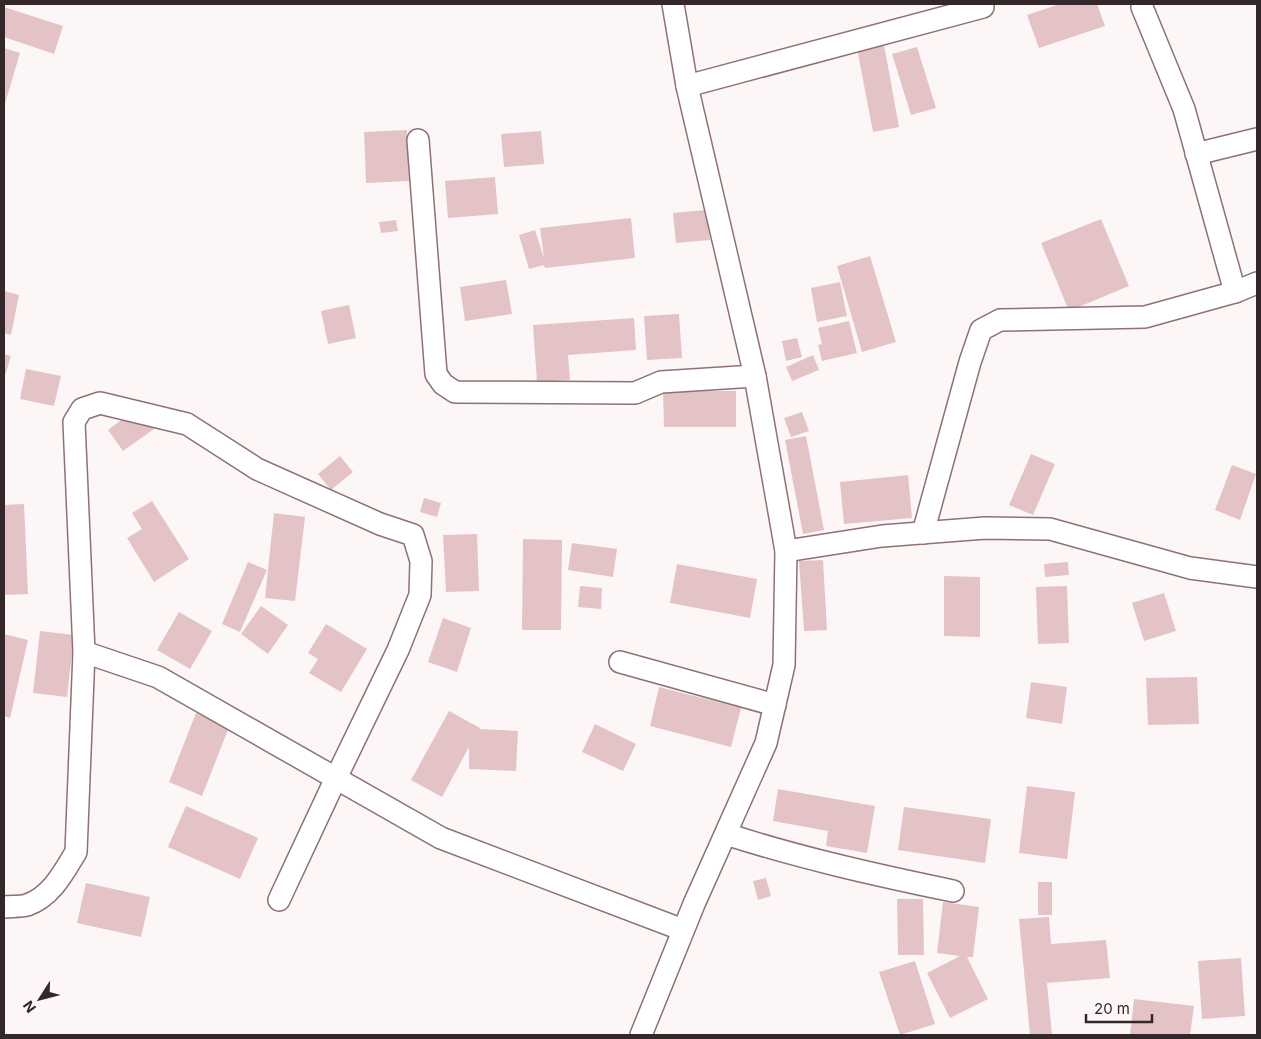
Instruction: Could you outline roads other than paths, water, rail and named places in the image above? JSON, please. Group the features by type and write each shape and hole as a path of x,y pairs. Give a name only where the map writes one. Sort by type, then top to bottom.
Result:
{"street":[{"path":"641,1035 683,930 766,743 784,665 786,551 755,376 687,86 673,4"},
{"path":"687,86 983,7"},
{"path":"1142,7 1184,110 1235,292"},
{"path":"1196,154 1257,139"},
{"path":"418,140 436,374 443,384 455,392 635,393 661,382 755,376"},
{"path":"923,533 970,362 982,330 1000,320 1145,317 1235,292 1257,283"},
{"path":"4,907 26,905 44,896 63,875 76,852 84,652 74,422 82,409 100,403 187,424 257,469 380,524 413,535 421,562 420,594 398,650 279,900"},
{"path":"786,551 882,536 985,528 1050,529 1190,568 1257,577"},
{"path":"84,652 158,677 441,838 683,930"},
{"path":"620,662 775,705"},
{"path":"726,834 784,852 953,891"}]}
